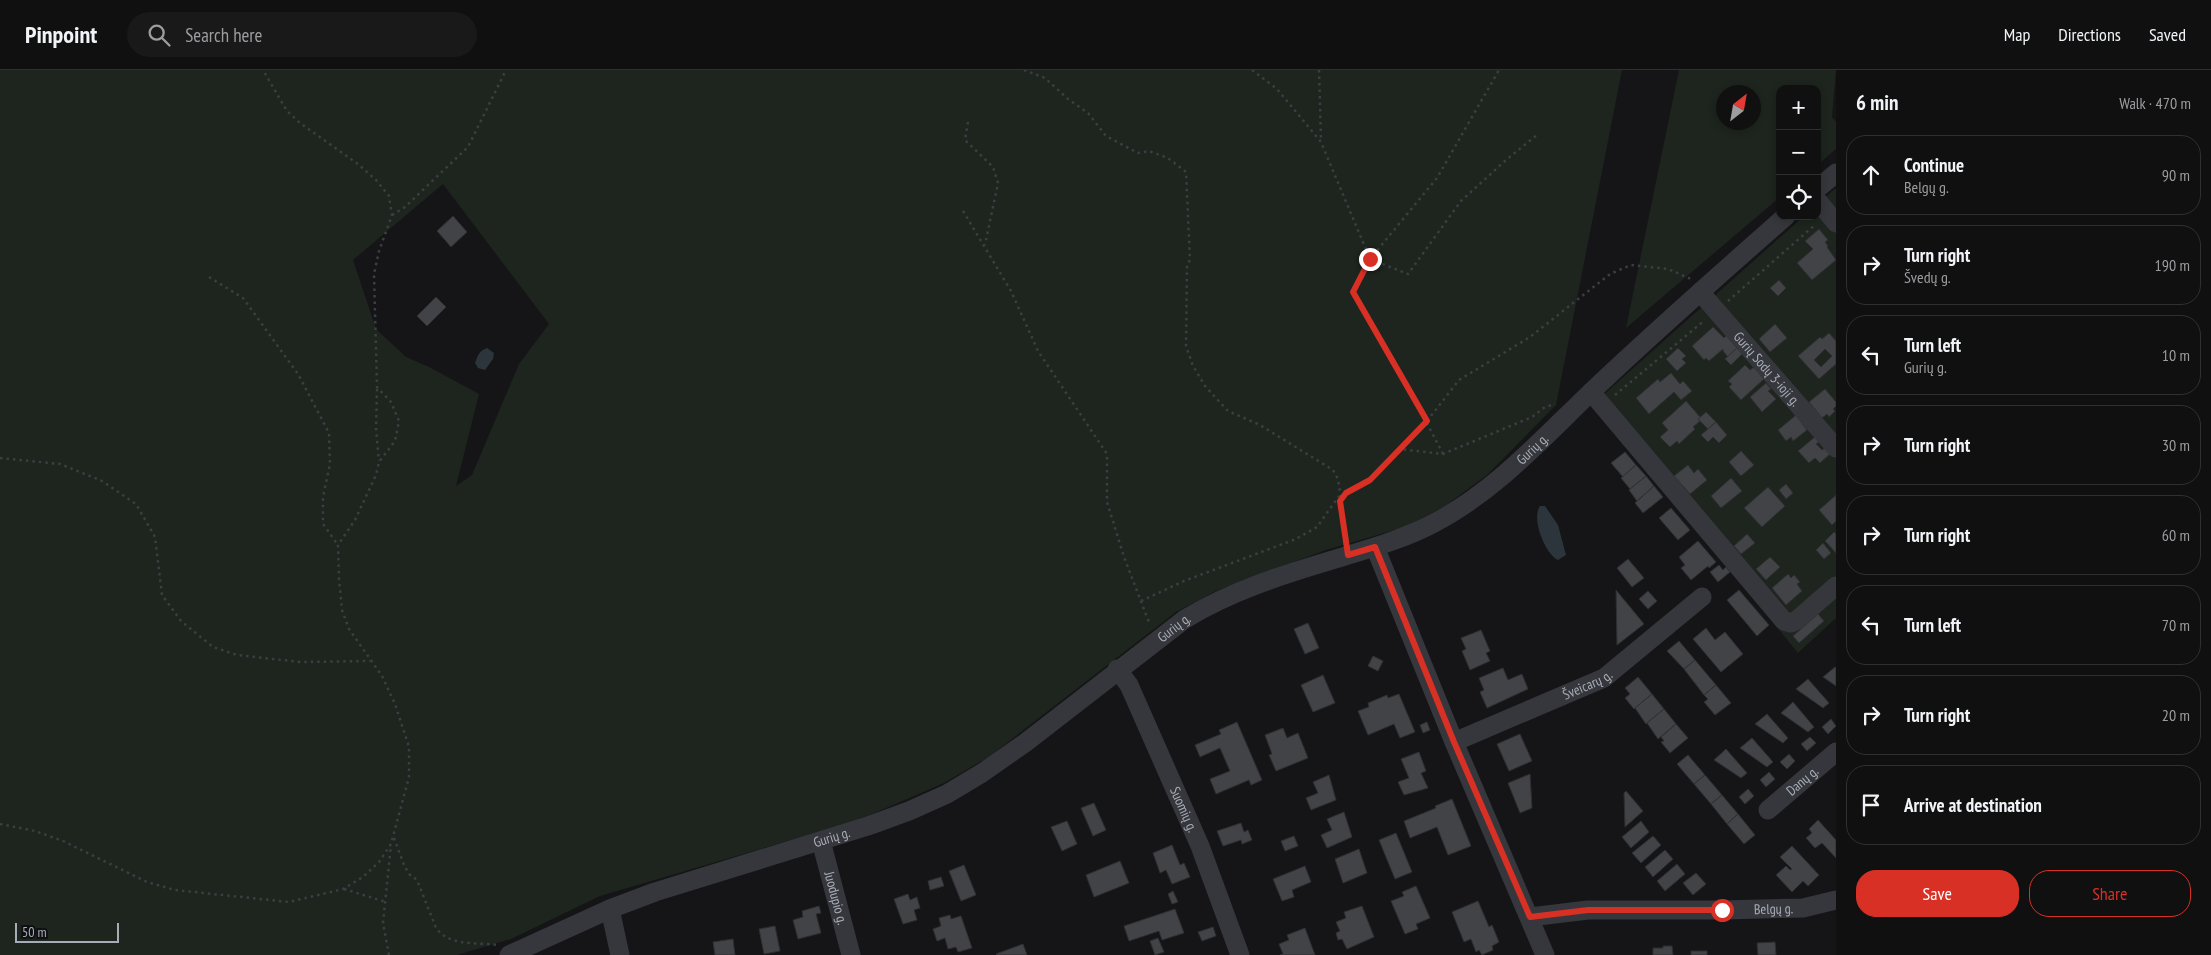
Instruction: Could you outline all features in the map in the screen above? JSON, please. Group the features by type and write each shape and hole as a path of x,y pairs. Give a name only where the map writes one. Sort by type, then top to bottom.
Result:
{"street":[{"path":"1821,186 1836,173"},
{"path":"1821,205 1836,223"},
{"name":"Gurių g.","path":"516,952 610,909 698,878 821,841 909,811 947,794 982,773 1025,743 1185,619 1230,595 1285,574 1375,547 1434,523 1462,506 1492,484 1703,288 1781,220"},
{"name":"Gurių Sodų 3-ioji g.","path":"1703,288 1836,448"},
{"path":"1591,392 1784,621 1790,623 1797,620 1836,586"},
{"path":"1375,547 1454,742 1530,917 1544,955"},
{"name":"Šveicarų g.","path":"1454,742 1604,678 1702,597"},
{"name":"Suomių g.","path":"1117,670 1130,685 1200,846 1240,955"},
{"name":"Danų g.","path":"1768,810 1836,752"},
{"name":"Juodupio g.","path":"821,841 851,955"},
{"name":"Belgų g.","path":"1530,917 1588,910 1803,908 1836,900"},
{"path":"610,909 620,955"}],"path":[{"path":"262,70 287,111 300,123 332,144 376,180 389,196 392,215 379,251 378,264 374,274 377,387 376,430 379,462 376,475 355,520 338,545"},
{"path":"392,215 405,207 468,147 506,70"},
{"path":"1024,70 1045,78 1068,99 1088,112 1106,136 1138,152 1149,151 1168,158 1186,172 1189,194 1190,260 1187,265 1186,346 1193,366 1205,386 1228,411 1260,424 1327,465 1338,479 1348,555"},
{"path":"1252,70 1277,90 1321,142 1370,259 1408,274 1461,200 1537,135"},
{"path":"1319,70 1321,142"},
{"path":"1443,454 1427,421 1353,292 1370,259 1437,178 1499,70"},
{"path":"968,122 965,140 993,167 998,183 984,247"},
{"path":"963,211 1011,291 1038,351 1107,454 1107,502 1124,556 1156,640"},
{"path":"1340,501 1346,493 1370,480 1427,421 1459,380 1530,337 1610,274 1631,265 1668,270 1703,288"},
{"path":"209,277 243,298 298,374 329,433 330,464 323,497 323,524 338,545 342,610 348,629 382,676 395,704 409,747 409,777 391,844 383,923 389,955"},
{"path":"377,387 391,402 399,421 396,442 379,462"},
{"path":"1400,449 1443,454 1532,417 1545,407 1559,403 1573,410"},
{"path":"0,458 60,464 102,481 136,504 155,537 162,594 181,621 213,648 237,654 300,662 370,661"},
{"path":"1141,601 1184,581 1296,539 1317,527 1340,495"},
{"path":"0,824 35,831 63,841 147,882 175,890 289,902 342,889 368,872 379,862 391,844"},
{"path":"393,837 409,874 417,880 436,928 441,935 452,940 516,952"},
{"path":"342,889 386,902"}],"shaded area":[{"path":"0,70 1622,70 1556,405 1487,475 1445,506 1405,527 1326,550 1216,591 1176,612 990,756 944,783 856,821 600,896 511,939 457,955 0,955","holes":["443,184 549,324 519,364 472,475 456,486 479,394 406,357 376,329 353,260"]},
{"path":"1679,70 1836,70 1832,117 1836,122 1836,149 1821,162 1821,85 1776,85 1776,200 1626,328"},
{"path":"1836,188 1836,618 1798,653 1594,403 1800,220 1821,220 1821,201"},
{"path":"487,348 494,353 493,359 485,370 478,368 475,363 482,350"},
{"path":"1540,506 1545,506 1558,525 1566,555 1558,560 1548,551 1538,527 1537,519"}],"building":[{"path":"453,216 467,232 451,247 437,231"},
{"path":"1819,229 1828,240 1825,242 1827,247 1836,260 1812,280 1797,263 1813,249 1805,241"},
{"path":"1779,280 1786,288 1778,296 1770,288"},
{"path":"436,297 446,307 427,326 417,316"},
{"path":"1775,324 1787,338 1770,352 1759,339"},
{"path":"1713,327 1724,338 1728,334 1739,346 1728,357 1723,349 1709,361 1706,358 1704,360 1692,346"},
{"path":"1829,333 1836,341 1836,364 1819,379 1798,356 1820,337 1822,339","holes":["1825,349 1832,356 1821,367 1814,360"]},
{"path":"1738,347 1743,353 1731,365 1725,359"},
{"path":"1678,348 1686,356 1682,359 1686,363 1677,371 1666,359"},
{"path":"1745,365 1750,370 1754,367 1764,379 1741,400 1729,387 1732,384 1728,381"},
{"path":"1671,373 1680,384 1683,381 1692,391 1681,400 1674,392 1649,414 1636,398 1658,379 1660,382"},
{"path":"1766,383 1771,389 1768,391 1776,399 1762,412 1750,397"},
{"path":"1825,389 1836,402 1836,406 1833,409 1835,411 1829,417 1827,414 1822,418 1809,402"},
{"path":"1686,401 1700,417 1698,419 1700,421 1693,427 1695,429 1679,444 1677,441 1670,447 1660,437 1668,430 1662,423"},
{"path":"1706,412 1716,422 1708,429 1698,419"},
{"path":"1796,415 1807,430 1793,441 1791,437 1786,441 1778,430"},
{"path":"1716,422 1727,435 1719,443 1713,437 1708,442 1701,435"},
{"path":"1816,436 1820,441 1816,444 1822,450 1826,447 1831,453 1820,463 1815,458 1809,463 1798,451"},
{"path":"1741,451 1754,465 1741,476 1729,462"},
{"path":"1625,452 1636,465 1623,477 1611,463"},
{"path":"1636,465 1646,476 1630,489 1621,478"},
{"path":"1688,465 1694,473 1698,469 1707,480 1690,494 1674,476"},
{"path":"1646,476 1654,486 1637,501 1629,490"},
{"path":"1731,478 1742,491 1721,508 1711,496"},
{"path":"1786,484 1793,493 1786,499 1779,490"},
{"path":"1654,486 1663,497 1643,513 1635,503"},
{"path":"1768,487 1785,506 1762,527 1744,508"},
{"path":"1836,495 1836,521 1832,525 1819,510"},
{"path":"1671,508 1690,530 1678,540 1659,518"},
{"path":"1834,532 1836,534 1836,553 1825,541"},
{"path":"1747,534 1755,543 1741,554 1734,546"},
{"path":"1698,541 1716,562 1691,580 1681,568 1685,565 1679,557"},
{"path":"1823,543 1831,553 1824,559 1816,550"},
{"path":"1770,557 1780,567 1766,580 1756,569"},
{"path":"1628,559 1644,578 1632,587 1617,568"},
{"path":"1719,565 1723,570 1726,567 1730,572 1718,582 1710,572"},
{"path":"1788,574 1791,578 1794,575 1800,582 1797,584 1802,591 1786,605 1772,588"},
{"path":"1616,590 1644,624 1617,645"},
{"path":"1739,590 1769,625 1757,636 1727,600"},
{"path":"1648,591 1657,601 1648,609 1639,599"},
{"path":"1818,614 1824,621 1799,643 1793,636"},
{"path":"1308,623 1319,648 1305,654 1294,629"},
{"path":"1706,628 1715,640 1725,632 1743,654 1721,672 1693,639"},
{"path":"1481,630 1490,651 1486,653 1490,661 1470,670 1462,651 1466,649 1461,638"},
{"path":"1679,641 1695,660 1684,669 1667,651"},
{"path":"1373,656 1383,661 1378,671 1368,666"},
{"path":"1695,660 1716,685 1704,695 1684,669"},
{"path":"1503,668 1508,680 1522,674 1528,689 1487,708 1480,692 1484,690 1479,678"},
{"path":"1836,668 1836,686 1823,677"},
{"path":"1323,675 1335,703 1313,712 1301,685"},
{"path":"1638,677 1652,694 1634,709 1625,698 1630,694 1625,688"},
{"path":"1808,679 1829,703 1823,708 1796,689"},
{"path":"1716,685 1731,703 1715,715 1704,702 1708,699 1704,695"},
{"path":"1399,694 1415,732 1400,738 1394,724 1368,735 1358,711 1369,707 1368,703 1387,695 1388,698"},
{"path":"1652,694 1664,709 1646,724 1635,708"},
{"path":"1793,702 1814,727 1808,732 1781,713"},
{"path":"1664,709 1676,724 1658,739 1647,723"},
{"path":"1767,714 1788,738 1783,743 1755,724"},
{"path":"1831,719 1836,726 1828,734 1822,727"},
{"path":"1237,722 1262,780 1251,785 1249,780 1216,794 1210,779 1230,771 1220,748 1200,757 1195,745 1221,734 1219,730"},
{"path":"1427,722 1430,730 1423,733 1420,725"},
{"path":"1676,724 1688,738 1670,753 1661,742 1664,741 1661,737"},
{"path":"1283,728 1287,738 1298,733 1308,758 1276,771 1269,755 1272,754 1265,735"},
{"path":"1520,734 1532,761 1509,771 1497,744"},
{"path":"1810,737 1816,743 1807,751 1801,744"},
{"path":"1752,738 1773,762 1767,767 1740,748"},
{"path":"1726,749 1747,773 1741,778 1714,760"},
{"path":"1419,752 1426,771 1421,773 1428,788 1404,795 1398,782 1409,778 1401,759"},
{"path":"1789,754 1795,761 1787,769 1780,762"},
{"path":"1688,755 1705,775 1694,784 1677,764"},
{"path":"1769,772 1775,779 1766,787 1760,780"},
{"path":"1530,774 1532,808 1520,813 1508,783"},
{"path":"1329,775 1336,800 1311,810 1306,798 1318,793 1313,782"},
{"path":"1705,775 1722,795 1711,804 1694,784"},
{"path":"1748,789 1754,796 1745,804 1739,797"},
{"path":"1626,791 1643,811 1625,827 1624,793"},
{"path":"1722,795 1738,814 1727,824 1711,804"},
{"path":"1452,799 1471,846 1448,855 1437,827 1410,838 1404,821 1436,808 1435,806"},
{"path":"1094,803 1106,830 1093,836 1081,808"},
{"path":"1344,812 1352,837 1327,848 1321,835 1332,830 1327,819"},
{"path":"1738,814 1755,835 1744,844 1727,824"},
{"path":"1818,820 1836,840 1836,858 1822,843 1815,848 1806,838 1812,833 1809,829"},
{"path":"1067,821 1077,844 1062,851 1051,827"},
{"path":"1641,821 1649,832 1631,848 1622,837"},
{"path":"1241,823 1244,832 1248,830 1252,840 1242,844 1241,840 1223,846 1217,831"},
{"path":"1396,833 1412,872 1395,879 1379,840"},
{"path":"1294,836 1298,846 1285,851 1281,841"},
{"path":"1653,836 1661,845 1641,863 1632,853"},
{"path":"1172,845 1180,865 1184,863 1190,877 1172,884 1166,870 1160,873 1153,853"},
{"path":"1792,846 1819,875 1808,886 1803,881 1792,892 1776,875 1786,866 1790,870 1792,869 1780,857"},
{"path":"1359,849 1367,873 1343,883 1335,859"},
{"path":"1665,850 1673,859 1653,877 1645,867"},
{"path":"1120,861 1129,883 1094,897 1086,875"},
{"path":"1677,864 1685,874 1665,891 1657,881"},
{"path":"964,865 976,895 961,901 949,871"},
{"path":"1305,866 1311,882 1292,890 1294,897 1282,901 1273,879"},
{"path":"1696,873 1706,884 1693,895 1683,883"},
{"path":"941,877 944,886 930,890 928,881"},
{"path":"1416,886 1430,918 1416,924 1418,929 1405,934 1391,901 1404,896 1402,892"},
{"path":"1173,891 1178,902 1172,904 1168,894"},
{"path":"908,894 910,900 917,897 920,908 914,910 917,920 903,924 894,899"},
{"path":"1478,901 1489,927 1492,925 1499,942 1492,946 1493,950 1482,955 1479,950 1476,952 1471,939 1464,942 1452,912"},
{"path":"819,906 821,913 816,914 821,933 798,939 793,920 803,917 802,911"},
{"path":"1362,906 1374,937 1347,949 1342,939 1338,940 1336,933 1340,931 1336,922 1346,918 1344,912"},
{"path":"1175,909 1184,933 1162,940 1159,931 1129,941 1124,926"},
{"path":"950,915 951,919 961,916 972,948 958,952 956,947 948,949 945,938 937,941 933,929 941,926 939,918"},
{"path":"775,926 780,951 764,954 759,929"},
{"path":"1213,927 1216,936 1202,941 1198,932"},
{"path":"1305,928 1315,955 1280,955 1283,954 1279,944 1289,940 1287,935"},
{"path":"1158,938 1164,952 1155,955 1150,941"},
{"path":"733,939 735,955 715,955 713,942"},
{"path":"1775,942 1776,955 1758,955 1757,943"},
{"path":"1023,944 1027,955 996,954"},
{"path":"1663,946 1672,946 1673,955 1653,955 1653,948 1663,948"},
{"path":"1691,951 1707,951 1707,955 1691,955"}],"route":[{"path":"1370,259 1353,292 1427,421 1370,480 1346,493 1340,501 1348,555 1375,547 1454,742 1530,917 1588,910 1722,910"}]}
